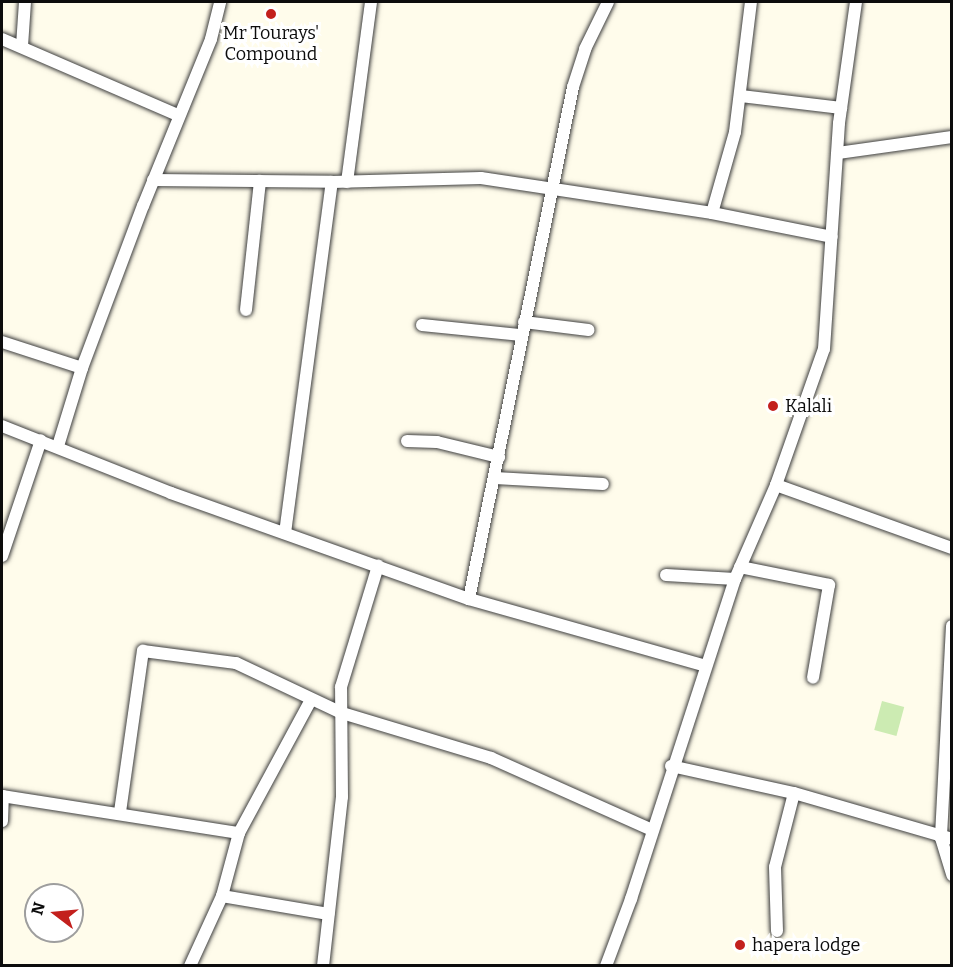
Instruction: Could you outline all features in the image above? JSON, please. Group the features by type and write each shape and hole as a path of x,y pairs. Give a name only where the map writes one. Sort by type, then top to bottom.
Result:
{"street":[{"path":"22,46 25,2"},
{"path":"58,446 82,368 178,115 211,39 220,2"},
{"path":"347,182 371,2"},
{"path":"469,600 495,478 550,188 573,87 585,49 608,2"},
{"path":"712,213 735,132 751,2"},
{"path":"606,966 735,579 776,485 824,349 841,108 856,2"},
{"path":"2,39 178,115"},
{"path":"741,96 841,108"},
{"path":"838,153 951,137"},
{"path":"153,180 347,182 481,178 712,213 832,237"},
{"path":"246,310 260,182"},
{"path":"285,533 332,182"},
{"path":"524,322 589,330"},
{"path":"422,325 521,335"},
{"path":"2,342 82,368"},
{"path":"2,426 58,446 171,493 469,600 705,666"},
{"path":"2,556 41,440"},
{"path":"407,441 436,442 499,457"},
{"path":"495,478 603,484"},
{"path":"776,485 951,548"},
{"path":"323,966 342,797 341,687 378,566"},
{"path":"740,567 829,585 813,678"},
{"path":"666,575 735,579"},
{"path":"951,626 946,838 951,875"},
{"path":"120,812 143,651 236,663 342,713 491,758 652,830"},
{"path":"190,966 222,896 239,833 311,700"},
{"path":"671,766 794,793 946,838"},
{"path":"777,932 775,867 794,793"},
{"path":"2,821 2,796 120,812 239,833"},
{"path":"222,896 328,914"}],"green space":[{"path":"882,701 904,707 896,736 874,730"}],"place":[{"name":"Mr Tourays' Compound","path":"271,14"},
{"name":"Kalali","path":"773,406"},
{"name":"hapera lodge","path":"740,945"}]}
